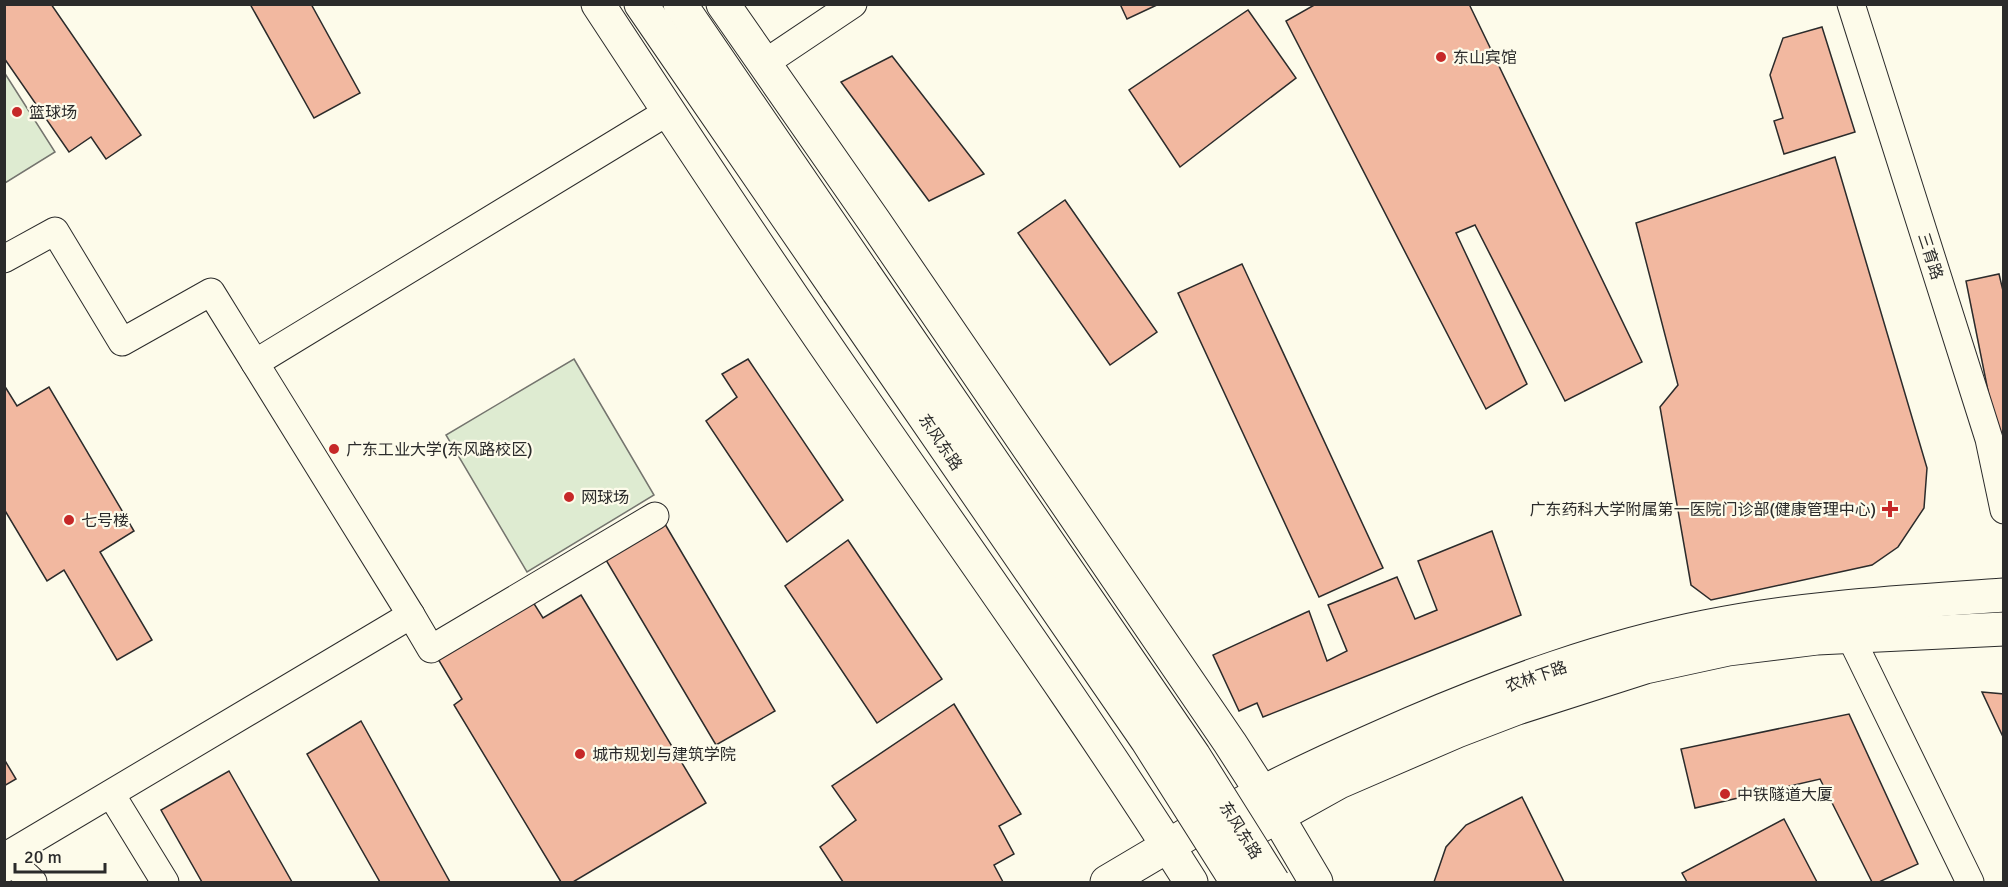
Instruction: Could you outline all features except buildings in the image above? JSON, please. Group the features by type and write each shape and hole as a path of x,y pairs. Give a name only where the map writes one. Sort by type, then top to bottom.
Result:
{"main road":[{"path":"598,4 858,392 1057,677 1176,870"},
{"name":"东风东路","path":"641,4 850,282 1194,756 1273,882"},
{"name":"东风东路","path":"680,4 850,282 1182,794 1236,882"},
{"path":"723,4 1142,614 1270,804 1316,882"},
{"name":"农林下路","path":"1107,882 1176,870 1270,804 1295,775 1354,748 1483,694 1633,643 1708,626 1819,610 2004,594"},
{"path":"1057,677 1067,684 1093,690 1119,685 1130,680 1140,671 1144,661 1146,639 1142,614"},
{"name":"农林下路","path":"1270,804 1339,782 1392,758 1517,708 1645,666 1728,649 1772,643 1850,636 2004,629"}],"street":[{"path":"765,63 853,4"},
{"name":"三育路","path":"1851,4 1989,439 2004,510"},
{"path":"255,363 669,111"},
{"path":"4,259 55,231 122,342 211,292 431,650 656,516"},
{"path":"4,857 411,615"},
{"path":"1850,636 1970,882"},
{"path":"111,794 165,882"},
{"path":"4,869 13,863 33,882"}],"green space":[{"name":"篮球场","path":"4,72 55,152 5,183 4,183"},
{"path":"574,359 654,495 527,572 446,435"}],"place":[{"name":"东山宾馆","path":"1441,57"},
{"name":"篮球场","path":"17,112"},
{"name":"广东工业大学(东风路校区)","path":"334,449"},
{"name":"网球场","path":"569,497"},
{"name":"广东药科大学附属第一医院门诊部(健康管理中心)","path":"1890,509"},
{"name":"七号楼","path":"69,520"},
{"name":"城市规划与建筑学院","path":"580,754"},
{"name":"中铁隧道大厦","path":"1725,794"}]}
